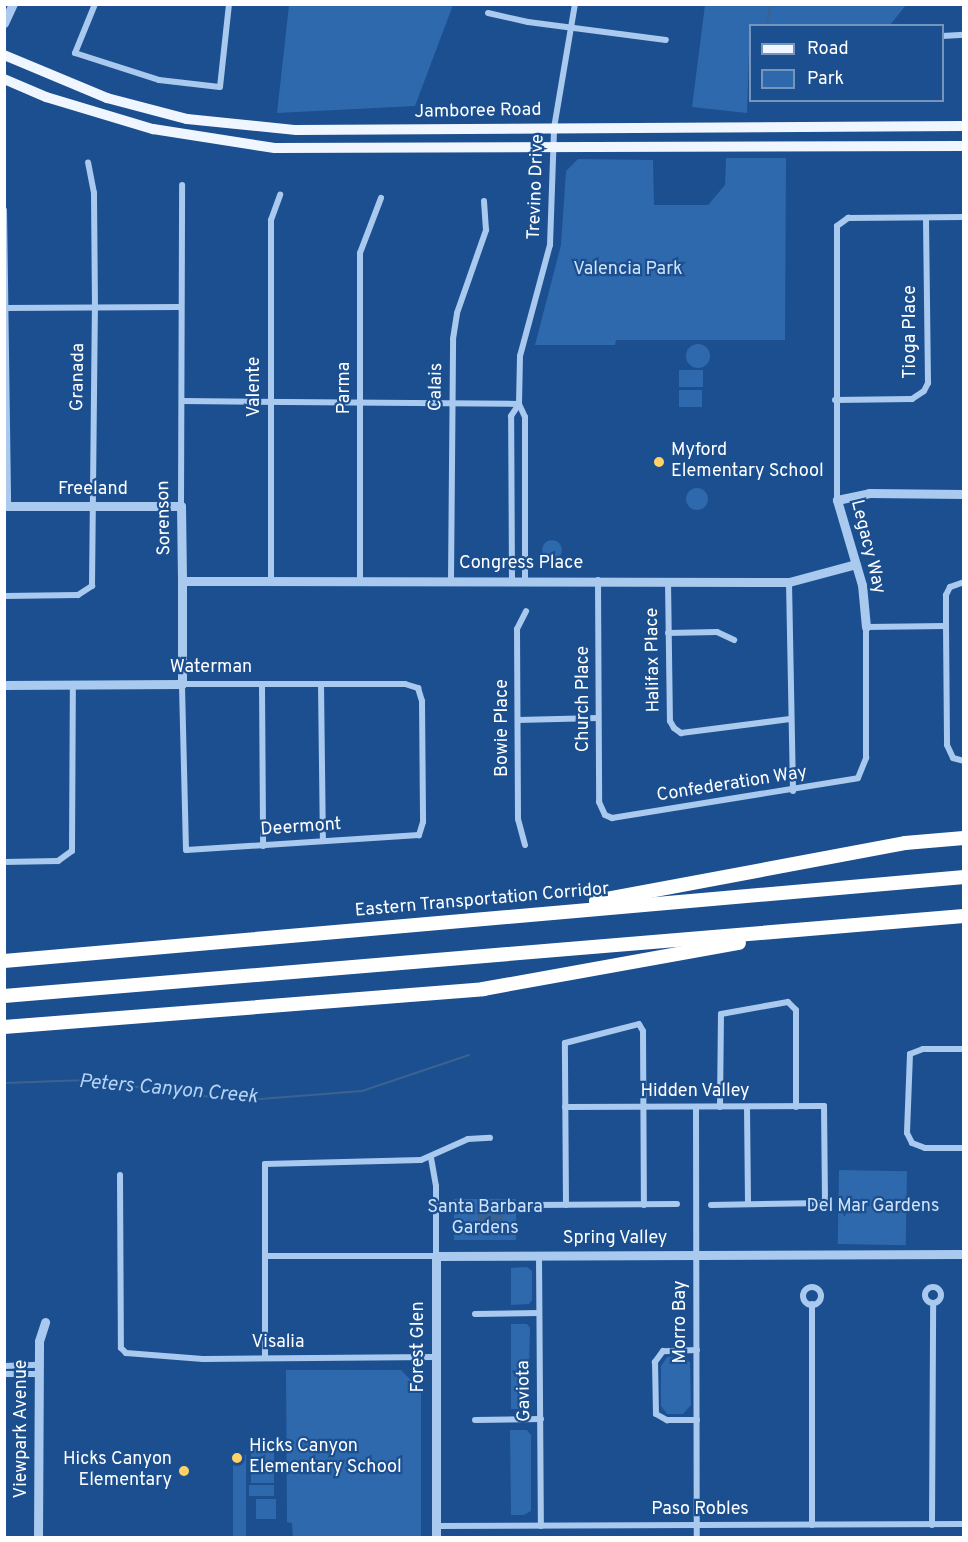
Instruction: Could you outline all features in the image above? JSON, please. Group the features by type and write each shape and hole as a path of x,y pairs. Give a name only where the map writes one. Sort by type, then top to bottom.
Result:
{"highway":[{"path":"521,915 905,843 963,838"},
{"name":"Eastern Transportation Corridor","path":"4,961 963,878"},
{"path":"4,996 963,916"},
{"path":"4,1027 483,989 830,928"}],"main road":[{"name":"Jamboree Road","path":"4,55 107,98 187,119 297,130 963,126"},
{"name":"Jamboree Road","path":"4,79 96,114 205,140 335,150 963,146"}],"street":[{"path":"4,23 13,4"},
{"path":"95,4 75,53 159,80 220,87 229,4"},
{"name":"Trevino Drive","path":"525,581 525,417 519,404 523,340 550,244 554,128 576,4"},
{"path":"488,13 572,28 666,40"},
{"path":"944,36 963,35"},
{"name":"Granada","path":"4,596 89,591 93,579 94,192 88,163"},
{"name":"Sorenson","path":"182,185 180,307 182,684 186,850"},
{"name":"Valente","path":"271,581 271,220 280,195"},
{"name":"Parma","path":"360,581 360,253 381,198"},
{"name":"Calais","path":"451,580 451,404 455,324 486,230 484,201"},
{"path":"4,210 6,506"},
{"path":"926,218 963,217"},
{"name":"Legacy Way","path":"862,774 866,758 866,627 856,564 837,500 834,240 842,221 926,218"},
{"name":"Tioga Place","path":"835,400 912,399 924,391 928,383 926,218"},
{"path":"6,308 180,307"},
{"path":"182,401 270,404 519,404"},
{"name":"Trevino Drive","path":"512,581 511,416 519,404"},
{"path":"837,500 869,493 963,494"},
{"name":"Freeland","path":"6,506 181,506"},
{"name":"Congress Place","path":"182,581 668,580 789,582 856,564"},
{"name":"Church Place","path":"598,580 599,802 605,815"},
{"name":"Halifax Place","path":"668,580 670,721 674,728 681,733 790,719"},
{"path":"789,582 793,791"},
{"path":"963,582 950,587 946,595 947,745 953,758 963,761"},
{"name":"Bowie Place","path":"525,845 518,819 517,629 526,611"},
{"path":"866,627 946,626"},
{"path":"668,633 717,632 734,640"},
{"path":"4,862 58,861 70,856 73,845 72,684"},
{"path":"321,684 323,839"},
{"name":"Waterman","path":"4,685 405,684 418,688 422,701 423,822 419,835"},
{"path":"262,685 263,846"},
{"path":"518,720 598,718"},
{"name":"Confederation Way","path":"605,815 618,818 793,791 862,774"},
{"name":"Deermont","path":"186,850 263,846 323,839 419,835"},
{"path":"720,1107 721,1014 794,1004 796,1107"},
{"path":"566,1205 565,1043 641,1025 644,1205"},
{"path":"963,1049 923,1049 910,1054 907,1133 912,1143 925,1148 963,1148"},
{"name":"Hidden Valley","path":"565,1107 825,1106 825,1203 748,1204"},
{"name":"Morro Bay","path":"696,1107 697,1538"},
{"path":"711,1204 748,1204 747,1107"},
{"path":"265,1358 265,1164 431,1158 468,1139 490,1138"},
{"name":"Forest Glen","path":"431,1158 436,1186 434,1357 436,1538"},
{"name":"Visalia","path":"120,1175 123,1351 203,1359 434,1357"},
{"path":"533,1205 677,1204"},
{"name":"Spring Valley","path":"266,1256 963,1254"},
{"name":"Gaviota","path":"538,1255 541,1526"},
{"path":"812,1304 813,1525"},
{"path":"932,1525 933,1304"},
{"path":"475,1314 539,1313"},
{"name":"Viewpark Avenue","path":"38,1538 39,1341 45,1322"},
{"path":"697,1350 668,1350 658,1355 655,1385 656,1414 667,1420 697,1420"},
{"path":"4,1366 39,1370"},
{"path":"4,1374 39,1370"},
{"path":"475,1420 541,1419"},
{"name":"Paso Robles","path":"436,1526 963,1524"}],"green space":[{"path":"289,4 453,5 415,106 277,113"},
{"path":"705,4 906,5 891,24 749,24 747,113 692,107"},
{"name":"Valencia Park","path":"726,158 786,158 785,340 616,340 615,345 535,345 561,245 566,171 578,159 653,160 654,205 708,205 725,185"},
{"path":"698,344 706,348 710,356 706,364 698,368 690,364 686,356 690,348"},
{"path":"679,370 703,370 703,387 679,387"},
{"path":"679,390 702,390 702,407 679,407"},
{"path":"697,488 705,491 708,499 705,507 697,510 689,507 686,499 689,491"},
{"path":"548,540 556,540 562,546 562,554 556,560 548,560 542,554 542,546"},
{"name":"Del Mar Gardens","path":"839,1170 907,1171 906,1245 838,1244"},
{"name":"Santa Barbara Gardens","path":"454,1199 516,1199 516,1240 454,1240"},
{"path":"527,1267 532,1271 532,1300 529,1304 511,1305 511,1268"},
{"path":"511,1324 527,1324 530,1328 528,1409 511,1409"},
{"path":"667,1357 682,1357 690,1362 691,1405 683,1414 667,1414 661,1406 661,1366"},
{"path":"286,1370 401,1370 421,1391 421,1537 293,1537 292,1523 287,1522"},
{"path":"510,1430 527,1430 531,1435 531,1511 524,1515 511,1515"},
{"path":"251,1449 274,1449 274,1465 251,1465"},
{"path":"233,1455 246,1455 246,1537 233,1537"},
{"path":"251,1467 274,1467 274,1483 251,1483"},
{"path":"249,1485 274,1485 274,1496 249,1496"},
{"path":"256,1499 276,1499 276,1519 256,1519"}],"shaded area":[{"path":"478,1209 503,1209 503,1221 478,1221"}],"waterway":[{"name":"Peters Canyon Creek","path":"766,24 771,4"},
{"name":"Peters Canyon Creek","path":"4,1083 88,1080 199,1096 260,1099 362,1091 469,1055"}],"place":[{"name":"Myford Elementary School","path":"659,462"},
{"name":"Hicks Canyon Elementary School","path":"237,1458"},
{"name":"Hicks Canyon Elementary","path":"184,1471"}]}
